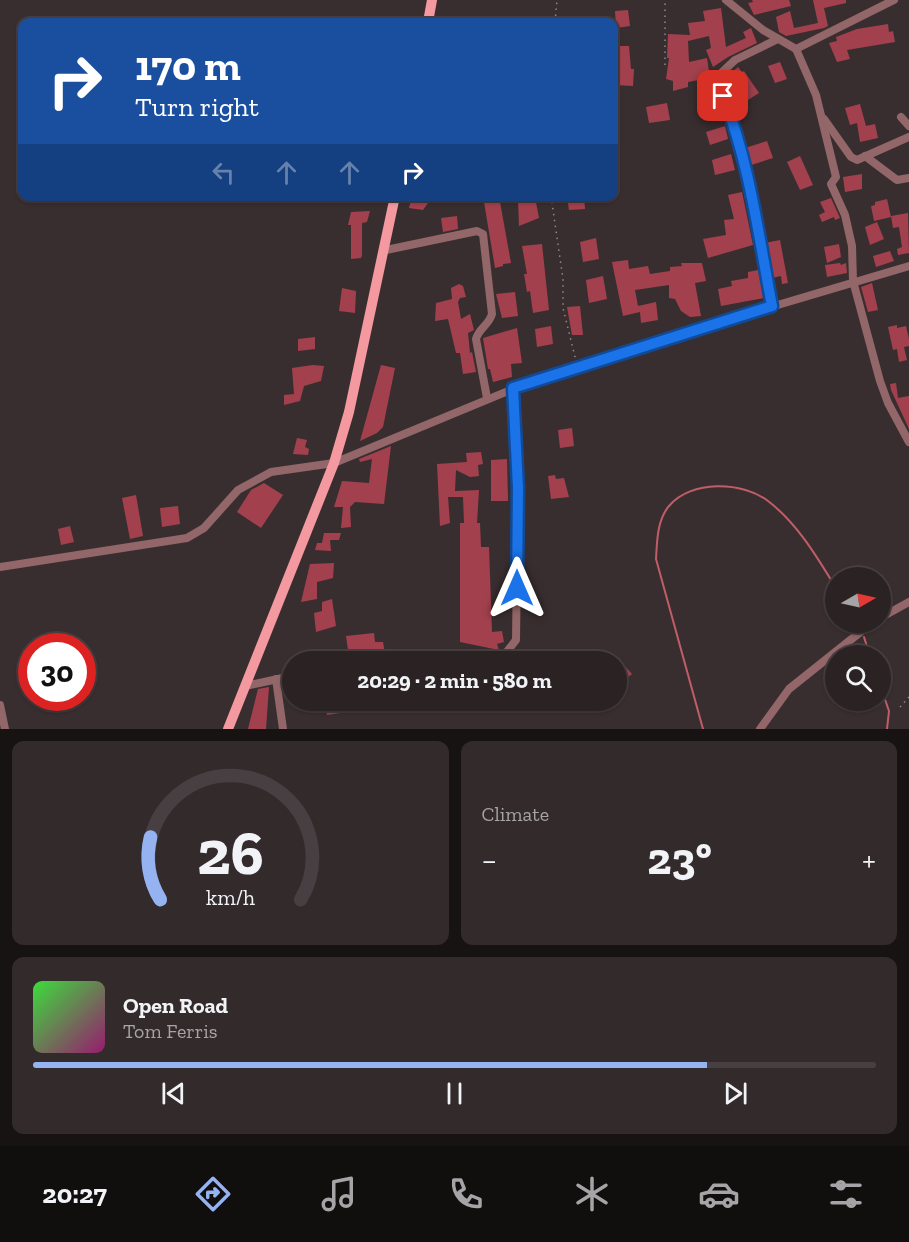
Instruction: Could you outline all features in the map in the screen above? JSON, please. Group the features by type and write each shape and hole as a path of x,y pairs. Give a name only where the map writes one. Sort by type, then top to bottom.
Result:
{"main road":[{"path":"429,18 432,0"},
{"path":"228,729 334,463 349,412 386,250 394,201"}],"street":[{"path":"726,0 778,39 796,49 816,95 836,177 831,184 845,215 852,246 853,281 880,381 888,403 905,427 909,442"},
{"path":"796,49 889,1"},
{"path":"772,306 730,113 716,78 735,60 778,39"},
{"path":"821,115 851,157 857,159 909,137"},
{"path":"865,156 897,180 909,178"},
{"path":"386,250 477,231 483,234 492,314 490,320 478,331 476,339 487,398"},
{"path":"0,567 187,538 204,528 238,490 257,478 285,468 334,463 513,388 853,281 909,266"},
{"path":"507,651 516,640 518,488 513,388"},
{"path":"891,612 909,602"},
{"path":"760,729 789,689 859,633"},
{"path":"245,686 282,678"},
{"path":"276,679 283,729"},
{"path":"0,705 5,729"}],"path":[{"path":"555,18 556,0"},
{"path":"665,0 665,65"},
{"path":"552,201 563,279 563,308 578,369"},
{"path":"900,707 909,697"}],"building":[{"path":"752,0 789,0 791,6 754,15 748,3 753,2"},
{"path":"813,0 846,0 846,3 824,8 828,26 824,28 786,36 779,32 776,17 790,11 794,28 818,23"},
{"path":"721,8 726,47 746,38 743,32 751,28 757,43 713,67 706,50 711,48 709,36 688,41 689,62 707,58 710,78 688,82 688,87 673,91 673,81 666,79 669,58 667,58 668,34 690,35 688,23 705,21 703,11"},
{"path":"628,10 630,26 618,28 615,11"},
{"path":"888,24 889,32 893,31 895,42 847,50 850,59 837,62 829,43 837,41 836,37 857,29"},
{"path":"618,46 629,46 631,69 634,69 633,86 618,85"},
{"path":"780,62 787,79 775,83 768,66"},
{"path":"738,67 742,72 744,71 759,93 735,108 723,80"},
{"path":"667,103 670,120 649,123 646,107"},
{"path":"860,104 866,126 875,124 878,138 860,142 857,123 850,125 845,108"},
{"path":"725,126 728,139 710,145 706,132"},
{"path":"767,141 773,158 748,166 745,148"},
{"path":"731,154 735,170 715,175 712,160"},
{"path":"800,156 813,185 800,190 787,162"},
{"path":"862,174 862,189 845,192 843,177"},
{"path":"742,192 753,245 708,258 703,239 726,235 724,220 734,219 728,195"},
{"path":"831,198 840,218 835,220 834,217 822,222 819,215 825,212 820,202"},
{"path":"887,199 891,217 874,221 871,206 875,205 875,202"},
{"path":"411,201 429,201 423,210 409,208"},
{"path":"484,201 500,202 511,263 495,268"},
{"path":"518,201 536,201 539,218 519,226"},
{"path":"568,201 584,201 585,209 569,210"},
{"path":"370,211 367,222 362,223 361,258 351,259 351,225 348,225 351,212"},
{"path":"908,213 909,253 898,255 897,249 902,247 899,227 893,228 891,216"},
{"path":"457,216 458,229 443,232 441,218"},
{"path":"877,222 884,239 870,245 865,227"},
{"path":"596,238 599,259 583,262 580,242"},
{"path":"780,240 788,283 782,284 781,276 772,278 765,243"},
{"path":"542,244 549,310 533,313 530,291 527,292 524,274 527,274 522,246"},
{"path":"839,244 841,257 827,263 824,247"},
{"path":"890,251 894,261 876,267 873,256"},
{"path":"628,260 629,269 648,266 650,274 670,271 670,267 682,266 681,263 702,263 706,281 695,283 701,316 690,317 681,311 675,299 669,298 669,285 635,290 638,306 656,302 658,320 641,323 640,312 623,316 612,262"},
{"path":"840,263 841,265 846,263 847,273 827,277 825,265"},
{"path":"758,270 764,298 721,306 718,289 732,286 731,281 748,278 748,272"},
{"path":"603,276 607,299 589,303 586,280"},
{"path":"872,283 878,310 868,312 861,287"},
{"path":"459,284 463,286 466,297 460,298 458,302 461,319 470,314 474,330 468,333 470,353 472,352 476,372 463,374 460,353 456,353 448,319 435,321 436,303 452,299 451,288"},
{"path":"342,288 356,291 355,313 339,311"},
{"path":"515,292 518,316 502,318 496,294"},
{"path":"580,306 583,335 572,335 567,307"},
{"path":"897,325 897,328 906,326 909,339 909,346 904,347 907,360 899,362 897,349 893,350 888,327"},
{"path":"551,326 553,344 537,347 535,329"},
{"path":"517,328 522,363 511,364 512,377 493,382 490,369 488,369 483,338"},
{"path":"315,337 315,349 298,351 298,339"},
{"path":"381,365 395,368 383,427 377,433 360,441"},
{"path":"324,366 321,381 304,386 300,401 284,405 284,395 294,394 292,368"},
{"path":"896,383 898,398 909,396 909,429 891,390 890,384"},
{"path":"572,428 574,446 560,448 558,430"},
{"path":"297,438 307,440 305,447 309,449 308,455 293,454"},
{"path":"391,446 384,504 355,502 350,507 351,527 341,528 343,507 334,507 342,481 369,483 372,459 360,462 359,459"},
{"path":"481,452 483,464 478,465 479,476 470,477 456,470 455,491 479,490 477,523 480,523 481,547 489,547 492,632 502,631 504,642 497,644 499,650 460,642 460,523 464,523 463,497 448,497 450,523 440,526 437,464 467,462 466,453"},
{"path":"507,459 508,501 491,501 491,460"},
{"path":"555,475 556,479 564,478 569,497 551,499 548,476"},
{"path":"264,483 283,495 261,528 237,512 251,490"},
{"path":"136,495 143,536 130,539 122,498"},
{"path":"178,506 180,524 162,527 160,508"},
{"path":"70,526 74,542 61,545 58,529"},
{"path":"324,533 341,533 339,540 330,540 331,551 315,550 317,543 322,543"},
{"path":"334,563 333,578 317,582 317,599 301,602 310,564"},
{"path":"332,599 336,626 316,632 314,613 322,611 322,602"},
{"path":"374,633 375,642 383,642 385,651 348,651 346,636"},
{"path":"627,668 632,674 627,678"},
{"path":"269,687 266,729 248,729 258,689"},
{"path":"326,711 354,711 327,715"}],"waterway":[{"path":"703,729 656,559 660,524 669,506 690,491 717,486 757,494 768,501 797,530 825,570"},
{"path":"864,637 867,645"},
{"path":"887,729 889,711"}],"route":[{"path":"517,588 518,488 513,388 772,306 753,209 730,113 723,96"}]}
